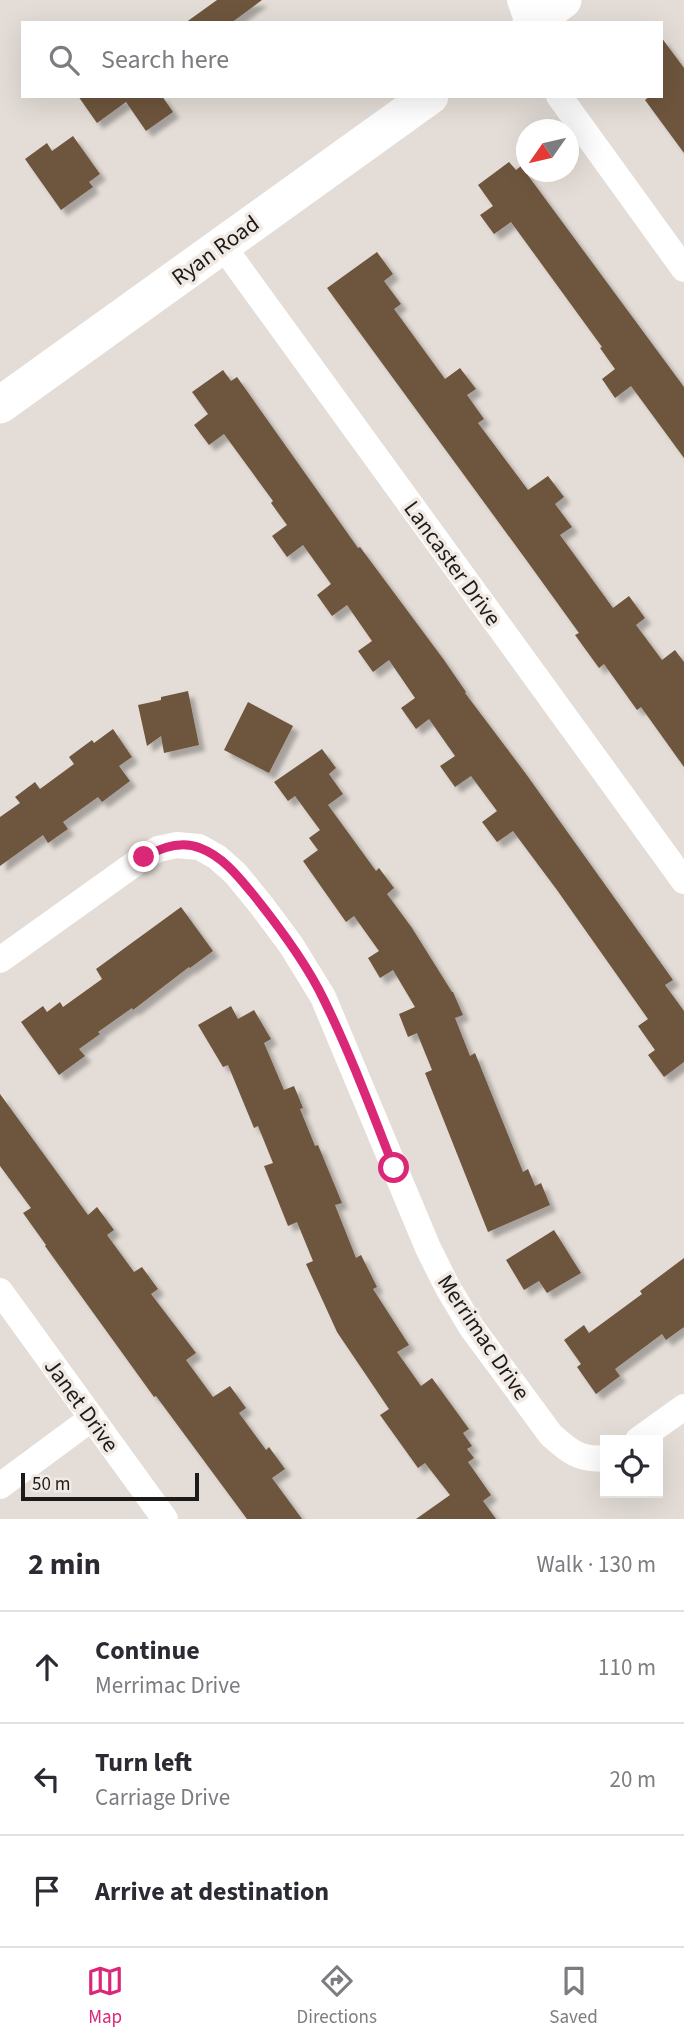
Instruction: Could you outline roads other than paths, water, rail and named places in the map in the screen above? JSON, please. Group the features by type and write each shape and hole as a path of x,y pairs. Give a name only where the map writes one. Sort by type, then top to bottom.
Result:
{"main road":[{"path":"533,21 563,0"},
{"name":"Ryan Road","path":"0,405 426,98"}],"street":[{"path":"520,0 529,21"},
{"path":"560,98 684,269"},
{"name":"Lancaster Drive","path":"222,244 684,881"},
{"name":"Merrimac Drive","path":"0,960 158,849 177,845 199,847 217,857 236,874 262,906 323,998 423,1237 448,1288 472,1328 551,1435 565,1447 593,1457"},
{"name":"Janet Drive","path":"0,1291 165,1519"},
{"path":"645,1435 684,1407"},
{"path":"0,1486 92,1418"}]}
